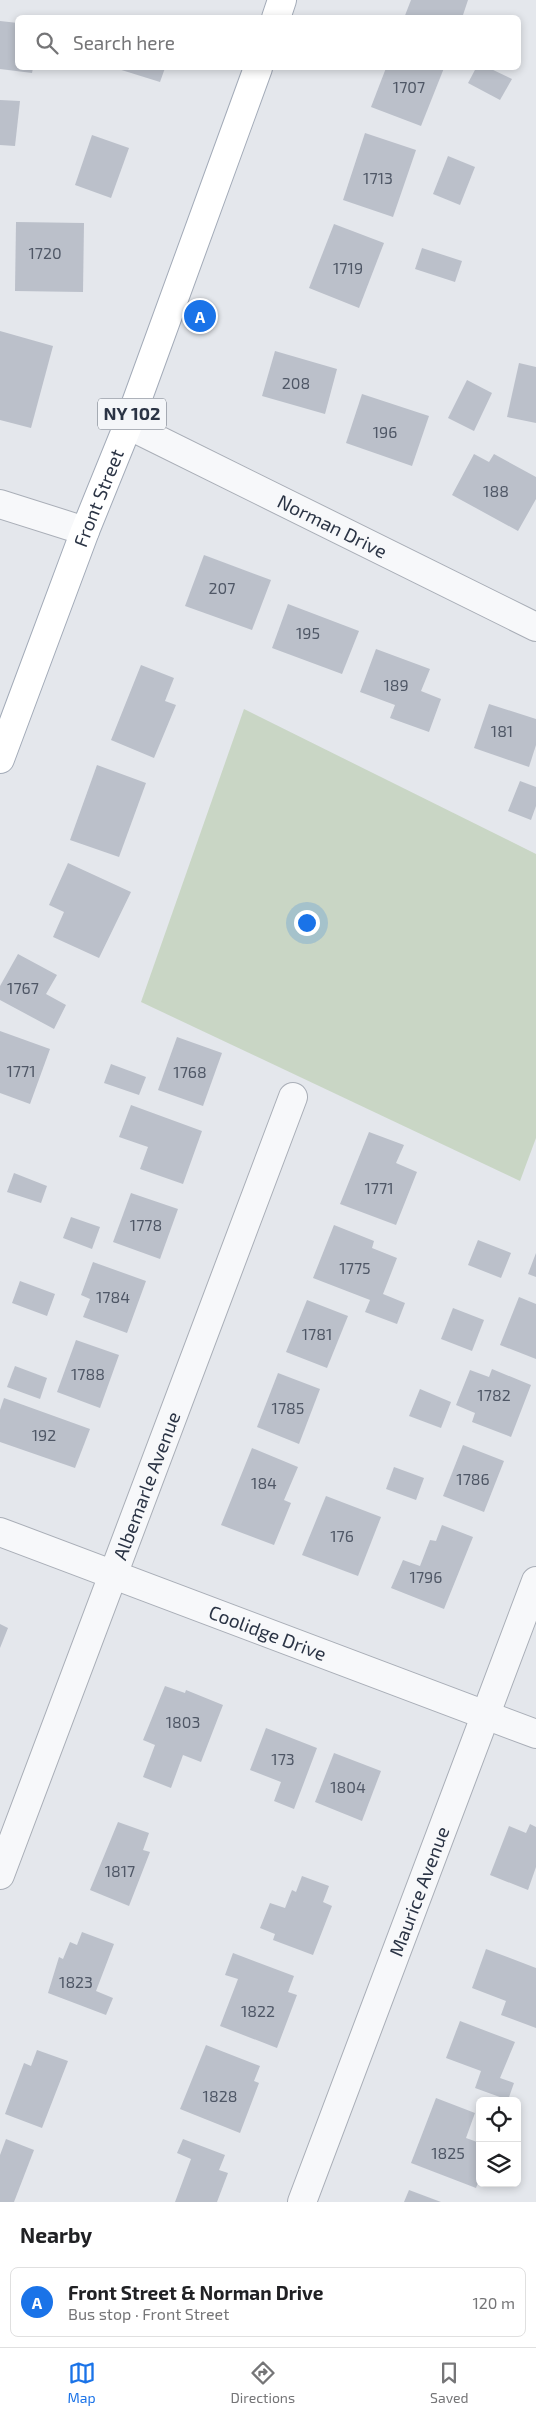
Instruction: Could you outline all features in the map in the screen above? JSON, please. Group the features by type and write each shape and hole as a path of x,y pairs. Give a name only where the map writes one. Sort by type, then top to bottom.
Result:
{"main road":[{"path":"277,15 282,0"},
{"name":"Front Street","path":"0,759 85,531 128,425 257,70"}],"street":[{"name":"Norman Drive","path":"128,425 536,627"},
{"path":"0,504 85,531"},
{"name":"Albemarle Avenue","path":"0,1875 294,1097"},
{"name":"Coolidge Drive","path":"0,1532 536,1734"},
{"name":"Maurice Avenue","path":"302,2202 536,1581"}],"green space":[{"path":"244,709 536,854 536,1138 520,1181 141,1002"}],"building":[{"path":"411,0 468,0 463,15 405,15"},
{"path":"0,21 15,23 15,70 33,70 32,73 0,69"},
{"path":"121,70 164,70 160,82"},
{"path":"385,70 443,70 421,126 371,107"},
{"path":"475,70 493,70 512,79 500,100 468,83"},
{"path":"0,100 20,101 15,146 0,145"},
{"path":"365,133 416,150 393,217 343,200"},
{"path":"92,135 129,148 111,198 75,185"},
{"path":"448,156 475,167 460,205 433,194"},
{"path":"16,222 84,223 83,292 15,291"},
{"path":"334,224 384,243 359,308 309,288"},
{"path":"422,248 462,261 455,282 415,269"},
{"path":"0,331 53,346 31,428 0,420"},
{"path":"275,351 337,369 325,414 262,396"},
{"path":"519,363 536,367 536,423 507,417"},
{"path":"467,380 492,393 474,431 448,418"},
{"path":"362,394 429,416 412,466 346,443"},
{"path":"474,454 489,462 494,454 536,477 536,499 518,531 452,495"},
{"path":"204,555 271,580 252,630 185,606"},
{"path":"288,604 359,631 342,674 272,648"},
{"path":"376,649 430,669 421,691 441,699 429,732 390,718 395,705 360,692"},
{"path":"141,665 174,678 165,701 176,705 154,758 111,740"},
{"path":"489,704 536,719 536,745 529,767 474,748"},
{"path":"97,765 146,783 119,857 70,840"},
{"path":"520,781 536,787 536,806 531,820 508,811"},
{"path":"68,863 131,892 99,958 53,937 64,912 49,905"},
{"path":"18,954 57,975 46,994 66,1005 54,1029 0,1000 0,986"},
{"path":"0,1031 50,1049 30,1104 0,1093"},
{"path":"177,1037 222,1053 203,1106 158,1090"},
{"path":"111,1064 146,1077 139,1095 104,1083"},
{"path":"131,1105 202,1131 183,1184 140,1169 148,1147 119,1137"},
{"path":"369,1132 404,1145 396,1163 417,1172 396,1225 340,1204"},
{"path":"14,1173 47,1186 41,1203 7,1192"},
{"path":"131,1193 178,1209 160,1259 113,1242"},
{"path":"71,1217 100,1227 92,1249 63,1238"},
{"path":"334,1225 374,1241 372,1248 397,1258 383,1294 405,1303 397,1324 365,1312 370,1300 313,1278"},
{"path":"478,1240 511,1253 501,1278 468,1265"},
{"path":"536,1253 536,1277 528,1274"},
{"path":"93,1262 146,1281 127,1333 83,1317 90,1299 81,1295"},
{"path":"20,1281 55,1294 47,1316 12,1303"},
{"path":"519,1297 536,1304 536,1359 500,1345"},
{"path":"307,1300 348,1316 327,1368 286,1352"},
{"path":"453,1308 484,1320 472,1351 441,1339"},
{"path":"76,1340 119,1355 100,1408 57,1392"},
{"path":"15,1366 47,1378 40,1399 7,1387"},
{"path":"492,1369 531,1385 511,1437 472,1422 475,1413 456,1405 470,1370 489,1377"},
{"path":"278,1373 320,1389 299,1444 257,1427"},
{"path":"420,1389 451,1402 441,1428 409,1416"},
{"path":"4,1398 90,1429 75,1468 0,1442 0,1410"},
{"path":"463,1445 504,1461 484,1512 443,1496"},
{"path":"252,1448 298,1467 284,1500 291,1503 274,1545 221,1525"},
{"path":"394,1467 424,1478 416,1500 386,1489"},
{"path":"326,1496 381,1517 358,1576 302,1555"},
{"path":"442,1525 473,1537 444,1609 391,1588 403,1560 420,1566 430,1540 436,1541"},
{"path":"0,1624 8,1628 0,1648"},
{"path":"165,1686 185,1693 186,1690 223,1705 201,1762 183,1755 171,1788 143,1777 155,1745 143,1740"},
{"path":"266,1728 317,1748 294,1809 274,1801 281,1782 250,1770"},
{"path":"334,1753 381,1771 362,1821 315,1802"},
{"path":"118,1822 149,1833 143,1850 150,1852 129,1906 90,1890"},
{"path":"530,1824 536,1827 536,1867 528,1890 490,1875 509,1826 526,1833"},
{"path":"302,1876 329,1886 323,1902 332,1906 313,1955 273,1940 275,1934 260,1928 270,1903 285,1908 292,1890 296,1892"},
{"path":"82,1932 114,1944 96,1991 113,1998 106,2015 48,1993 59,1957 63,1959 70,1942 77,1945"},
{"path":"486,1949 536,1968 536,2028 501,2015 506,2001 472,1988"},
{"path":"233,1953 294,1976 288,1992 297,1995 277,2048 220,2026 238,1979 225,1975"},
{"path":"460,2021 515,2042 500,2078 514,2083 509,2097 500,2097 475,2088 481,2071 446,2058"},
{"path":"206,2045 260,2066 254,2081 259,2083 240,2133 180,2109"},
{"path":"37,2050 68,2061 42,2128 5,2114 24,2063 31,2066"},
{"path":"436,2098 475,2113 466,2138 476,2142 476,2188 411,2163"},
{"path":"6,2139 34,2150 14,2202 0,2202 0,2155"},
{"path":"183,2139 225,2155 219,2170 228,2173 217,2202 175,2202 191,2159 177,2153"},
{"path":"409,2190 441,2202 404,2202"}],"place":[{"name":"Front Street & Norman Drive","path":"200,316"}]}
